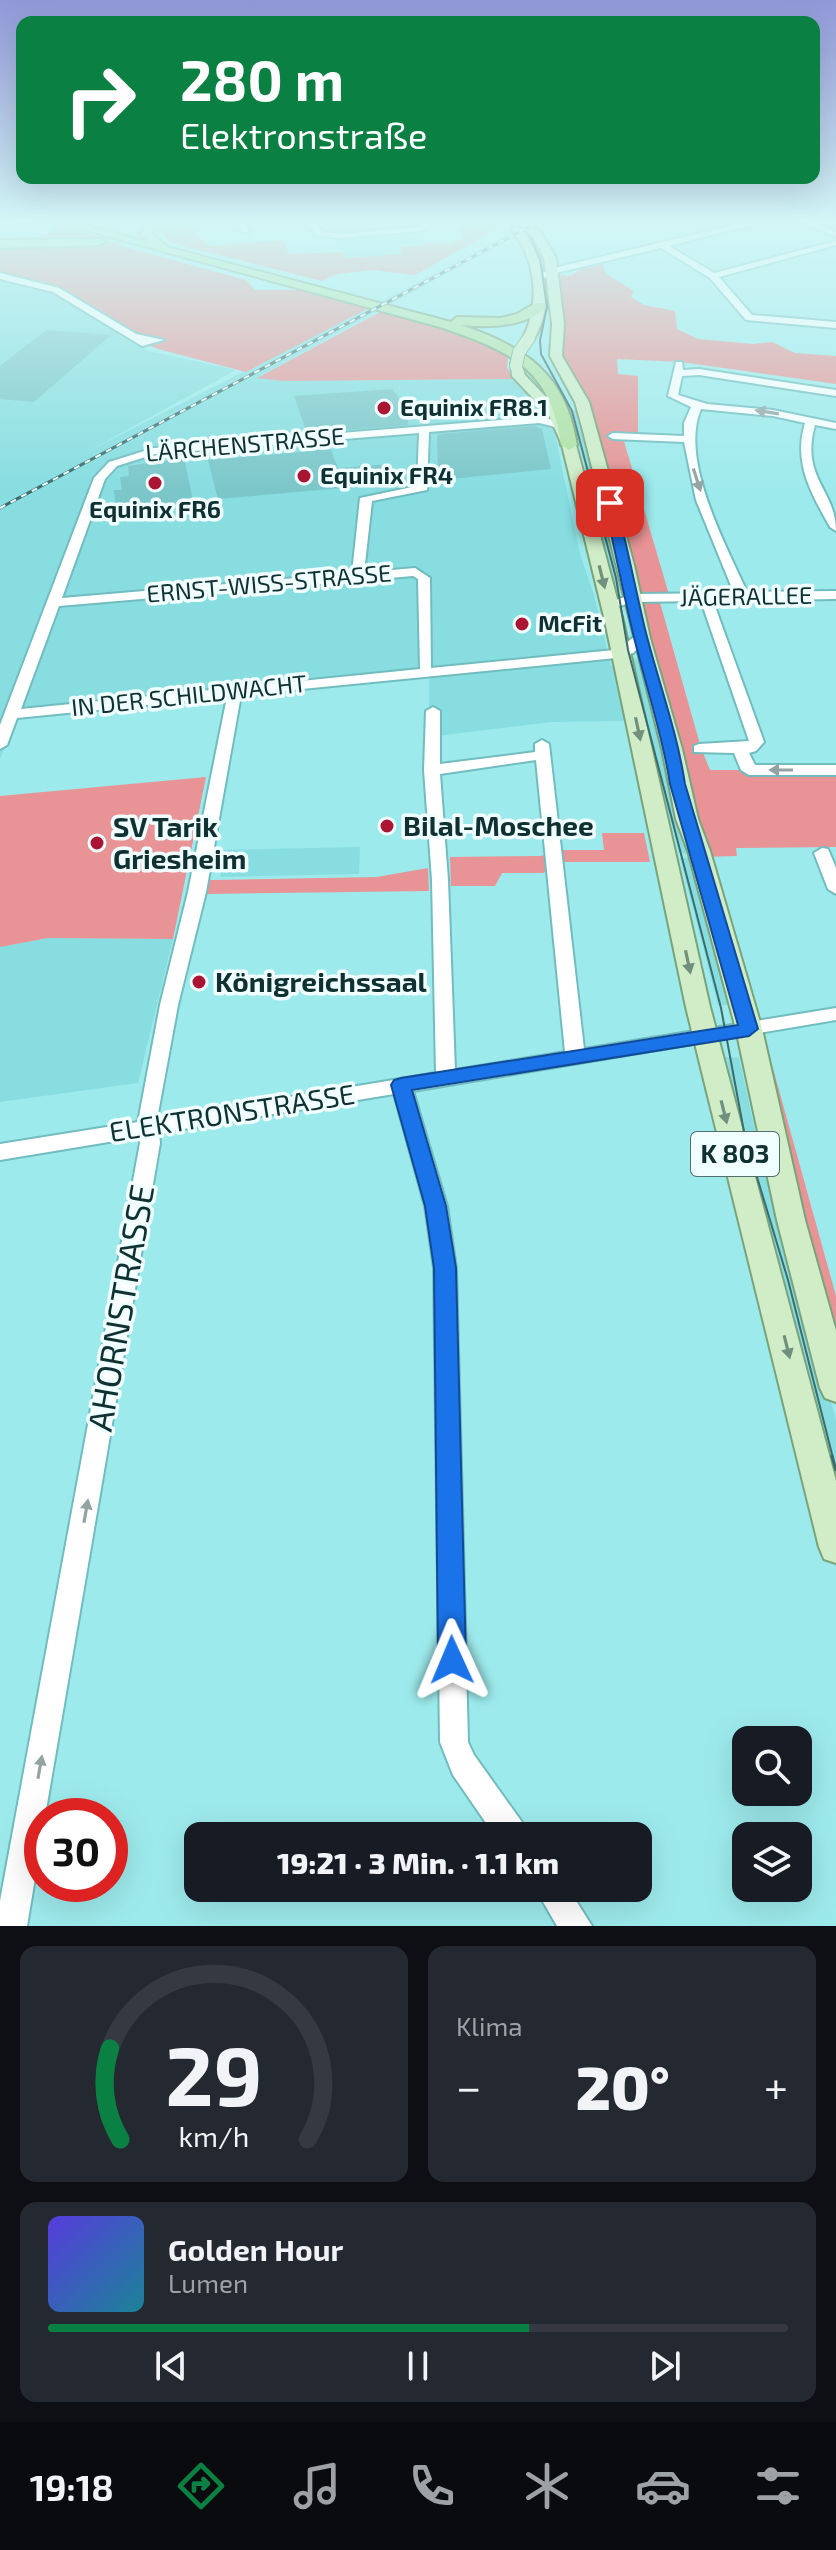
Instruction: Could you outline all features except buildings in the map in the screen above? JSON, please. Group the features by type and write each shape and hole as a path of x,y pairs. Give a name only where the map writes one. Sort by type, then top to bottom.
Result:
{"highway":[{"path":"390,311 500,347 536,370 554,390 564,414 569,445"},
{"path":"407,311 501,339 551,368 577,393"},
{"path":"408,311 432,317 490,323 521,318 533,311"}],"main road":[{"path":"540,311 537,325 519,352 516,366 519,376 553,411 569,445 622,655"},
{"path":"555,311 558,324 556,356 577,393 587,419 641,638"},
{"name":"K 803","path":"641,638 684,808 749,1029 791,1220 836,1388"},
{"name":"K 803","path":"622,655 706,1036 836,1547"}],"street":[{"path":"91,311 133,336"},
{"path":"743,311 749,318 761,321 836,325"},
{"path":"836,393 678,369 673,396 697,406 739,408 836,426"},
{"path":"697,406 690,419 687,439 698,484 742,596"},
{"name":"LÄRCHENSTRASSE","path":"0,745 100,478 107,468 122,459 154,451 539,420 553,411"},
{"name":"LÄRCHENSTRASSE","path":"539,420 555,423 563,430"},
{"path":"811,421 803,449 806,466 836,527"},
{"path":"362,575 359,564 366,498 423,488 424,429"},
{"path":"613,436 687,439"},
{"name":"ERNST-WISS-STRASSE","path":"56,602 405,571 423,576 434,666"},
{"name":"JÄGERALLEE","path":"611,613 633,598 836,595"},
{"path":"699,749 751,748 757,742 706,598"},
{"path":"590,652 604,643 611,613"},
{"path":"622,655 641,638"},
{"name":"IN DER SCHILDWACHT","path":"12,714 235,692 434,666 590,652 610,661 622,655 638,658 653,676"},
{"name":"AHORNSTRASSE","path":"11,1926 134,1241 150,1143 147,1115 169,1005 197,892 235,692"},
{"path":"433,711 432,770 440,880 446,1078"},
{"path":"740,748 749,770 836,770"},
{"path":"432,770 543,750 575,1057"},
{"path":"822,853 836,889"},
{"name":"ELEKTRONSTRASSE","path":"0,1152 836,1014"},
{"path":"401,1085 436,1206 445,1268 454,1742 463,1765 503,1822"},
{"path":"560,1902 576,1926"}],"shaded area":[{"path":"0,311 85,311 149,351 236,370 83,454 362,311 379,311 258,377 283,381 515,379 544,411 554,429 580,554 594,595 611,666 624,667 627,721 551,722 429,737 429,667 17,715 0,759"},
{"path":"91,311 363,311 246,372 158,349 145,344 159,340 133,336"},
{"path":"559,311 674,311 677,329 698,339 753,344 772,342 795,353 836,356 836,384 681,362 617,359 618,374 638,376 638,439 623,438 670,598 659,599 710,770 836,770 836,847 736,848 737,856 700,857 589,427 562,371"},
{"path":"380,312 479,339 508,356 507,368 515,379 283,381 257,378"},
{"path":"569,411 578,411 625,590 617,590 615,583 611,582 595,524 598,523 595,503"},
{"path":"631,655 639,661 690,854 679,853 628,657"},
{"name":"SV Tarik Griesheim","path":"206,777 173,939 48,938 0,947 0,796"},
{"path":"602,833 644,833 650,862 563,862 543,873 502,873 495,886 451,886 450,857 541,856 562,850 604,850"},
{"path":"360,847 359,874 220,877 221,871 213,871 217,850"},
{"path":"680,858 692,858 729,1005 718,1005"},
{"path":"428,868 429,891 207,894 210,880 377,877"},
{"path":"48,938 173,939 138,1083 0,1102 0,947"},
{"path":"764,1054 769,1054 836,1296 836,1349"},
{"path":"726,1057 739,1058 760,1153 836,1420 836,1486 783,1278 748,1163"}],"tram line":[{"path":"546,311 540,340 541,354 572,411 616,578 628,650 721,1008 745,1137 788,1280 833,1458"},
{"path":"832,1456 836,1470"}],"railway":[{"path":"0,508 371,311"}],"place":[{"name":"Equinix FR8.1","path":"384,408"},
{"name":"Equinix FR4","path":"304,476"},
{"name":"Equinix FR6","path":"155,483"},
{"name":"McFit","path":"522,624"},
{"name":"Bilal-Moschee","path":"387,826"},
{"name":"SV Tarik Griesheim","path":"97,843"},
{"name":"Königreichssaal","path":"199,982"}],"route":[{"path":"452,1660 445,1268 436,1206 401,1085 749,1029 699,851 687,819 610,503"}]}
